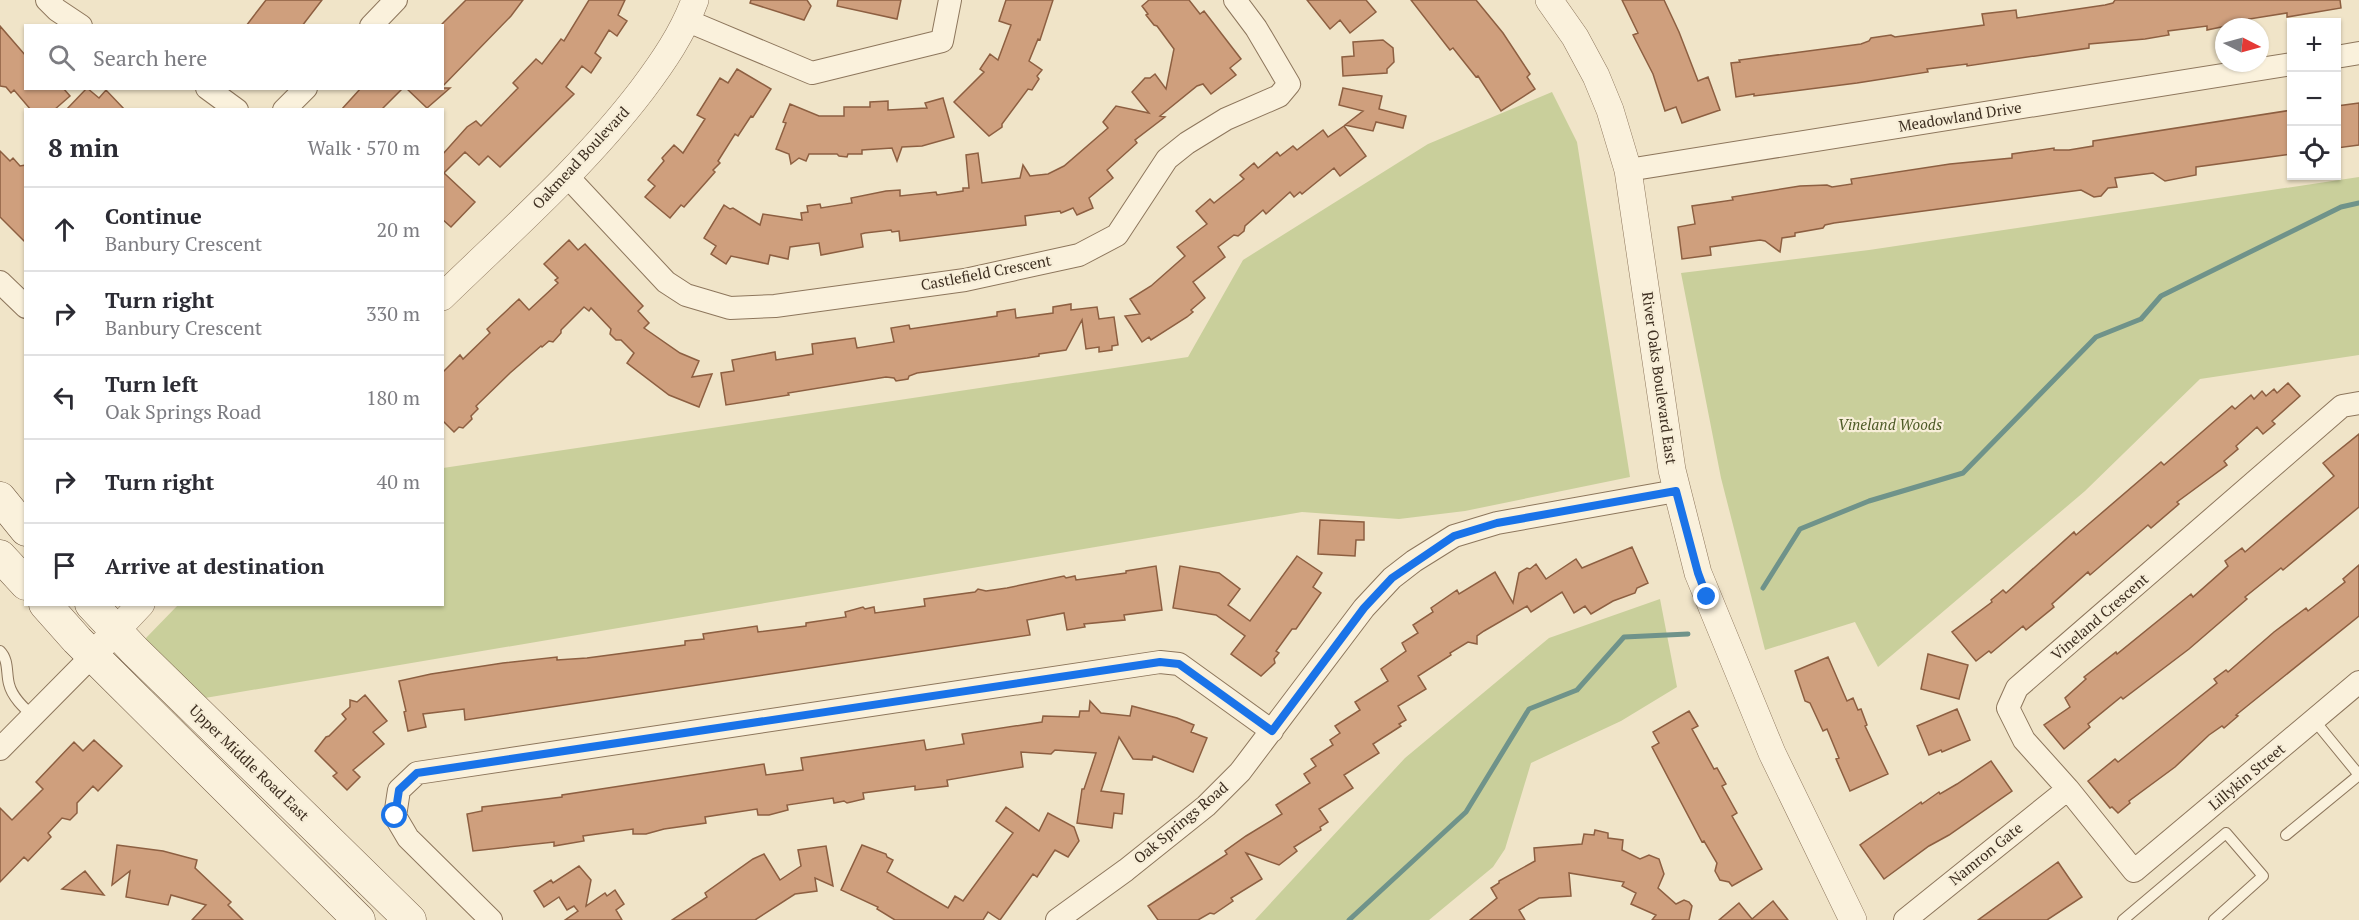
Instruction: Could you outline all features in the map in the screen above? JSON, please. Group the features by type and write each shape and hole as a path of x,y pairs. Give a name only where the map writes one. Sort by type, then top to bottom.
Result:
{"main road":[{"path":"0,498 24,528"},
{"path":"0,556 24,582"},
{"path":"47,606 93,655 359,920"},
{"name":"Upper Middle Road East","path":"93,606 410,920"}],"street":[{"path":"47,0 78,24"},
{"path":"373,24 396,0"},
{"path":"691,10 812,73 942,41 950,0"},
{"name":"Castlefield Crescent","path":"567,176 666,282 686,295 730,308 775,306 965,280 1079,255 1117,235 1167,159 1187,143 1226,119 1279,96 1290,84 1256,28 1235,0"},
{"name":"River Oaks Boulevard East","path":"1549,0 1575,37 1596,76 1610,110 1628,170 1676,491 1698,573 1772,753 1853,920"},
{"name":"Oakmead Boulevard","path":"444,295 613,128 659,68 691,10"},
{"path":"2341,56 2359,53"},
{"name":"Meadowland Drive","path":"1628,170 2287,65"},
{"path":"210,90 234,108"},
{"path":"286,108 304,90"},
{"path":"0,282 24,305"},
{"name":"Vineland Crescent","path":"2134,871 2068,789 2024,740 2008,708 2017,688 2342,406 2359,402"},
{"name":"Oak Springs Road","path":"1057,920 1126,870 1206,806 1240,772 1364,608 1392,578 1454,536 1497,523 1676,491"},
{"path":"0,749 117,632 139,606"},
{"path":"491,920 408,838 395,816 399,790 417,773 1160,662 1179,664 1272,731"},
{"name":"Lillykin Street","path":"2134,871 2359,682"},
{"name":"Namron Gate","path":"1905,920 2068,789"}],"lane":[{"path":"0,651 4,656 9,687 21,706 33,716"},
{"path":"2286,835 2359,775 2314,720"},
{"path":"2123,920 2226,833 2263,876 2214,920"}],"green space":[{"path":"1552,92 1577,142 1630,477 1465,511 1399,519 1302,512 205,698 145,639 177,606 444,606 444,468 1188,357 1243,260 1428,144"},
{"name":"Vineland Woods","path":"2359,177 2359,355 2200,379 2085,491 1878,667 1855,622 1765,650 1721,478 1681,273 1869,250"},
{"path":"1660,599 1677,687 1621,721 1531,763 1505,849 1493,867 1429,920 1255,920 1405,758 1549,638"}],"building":[{"path":"266,0 322,0 304,24 248,24"},
{"path":"466,0 523,0 511,16 444,85 444,24 442,24"},
{"path":"589,0 625,0 618,15 627,21 617,36 609,30 595,53 601,58 591,73 582,66 566,87 574,94 500,167 488,156 479,165 465,152 444,173 444,153 467,127 476,121 481,126 518,88 513,83 536,59 542,64 561,39 564,41"},
{"path":"751,0 807,0 811,6 804,20 750,3"},
{"path":"838,0 901,0 897,19 837,6"},
{"path":"1006,0 1053,0 1040,40 1038,39 1029,61 1042,70 1037,76 1039,79 1032,90 1028,89 1002,127 989,136 954,102 984,72 980,69 990,54 998,60 1011,25 999,21"},
{"path":"1149,0 1189,0 1200,14 1204,11 1241,59 1230,68 1236,75 1211,94 1203,84 1197,86 1160,116 1165,117 1135,140 1137,143 1107,170 1113,178 1089,198 1093,208 1077,215 1073,208 1061,213 1060,211 1025,216 1026,225 900,241 899,231 865,233 861,234 863,247 821,255 819,243 790,247 788,259 770,255 768,264 731,256 726,264 711,254 716,246 704,238 724,205 760,225 763,214 802,220 801,213 808,212 807,206 820,204 821,208 852,203 851,198 886,191 900,190 900,196 936,192 937,195 963,191 963,188 969,188 966,155 978,153 982,183 1020,178 1023,165 1030,176 1048,174 1064,166 1108,128 1103,122 1116,106 1149,113 1132,92 1145,78 1150,78 1155,74 1166,89 1174,49 1146,15 1148,14 1142,6"},
{"path":"1307,0 1366,0 1376,12 1350,33 1340,20 1330,29"},
{"path":"1411,0 1476,0 1503,33 1530,74 1527,77 1535,89 1501,111 1478,76 1476,77 1453,48 1450,50"},
{"path":"1622,0 1664,0 1698,81 1708,77 1720,110 1682,123 1676,107 1665,111 1653,74 1633,35 1638,33"},
{"path":"2115,0 2340,0 2341,8 2287,17 2287,13 2255,18 2215,18 2215,28 2207,30 2207,26 2168,31 2169,35 2089,44 2089,48 1967,66 1967,64 1927,69 1928,72 1857,83 1736,97 1731,63 1740,62 1739,60 1861,44 1871,38 1891,35 1895,37 1984,25 1982,14 2016,10 2017,18 2113,3"},
{"path":"0,26 24,54 24,90 65,90 70,96 56,108 29,108 14,90 11,93 6,87 0,86"},
{"path":"1383,40 1393,48 1394,62 1387,69 1387,73 1343,76 1342,57 1354,56 1353,42"},
{"path":"737,69 771,89 738,136 735,134 718,161 720,163 713,170 715,172 684,207 681,205 670,218 645,197 655,186 648,180 664,161 662,158 674,145 683,153 705,119 697,115 720,78 728,83"},
{"path":"450,88 427,108 408,90"},
{"path":"1343,88 1382,96 1379,109 1406,116 1403,128 1376,122 1373,131 1345,125 1363,111 1339,105"},
{"path":"85,90 89,90 99,98 106,90 123,108 68,108"},
{"path":"359,90 401,90 383,108 343,108"},
{"path":"943,98 954,137 922,146 902,147 897,161 892,148 862,150 862,154 848,154 847,157 837,154 809,154 806,161 799,158 791,164 789,154 776,149 786,123 783,122 790,104 819,116 844,116 844,107 870,107 870,102 888,101 888,110 927,108 925,103"},
{"path":"2359,103 2359,145 2341,147 2341,105"},
{"path":"2287,111 2287,155 2196,167 2196,175 2165,181 2153,173 2115,178 2117,187 2108,188 2101,196 2094,197 2081,190 1834,223 1782,238 1780,252 1760,240 1710,247 1711,255 1682,259 1678,227 1695,224 1692,206 1800,186 1827,185 1832,187 1852,184 1851,179 1950,164 2012,158 2012,154 2054,148 2054,150 2069,150 2093,146 2093,141"},
{"path":"1344,126 1366,156 1340,176 1334,168 1302,194 1300,192 1294,197 1290,192 1266,214 1263,210 1245,226 1244,231 1238,236 1234,235 1218,247 1225,257 1193,282 1205,298 1191,310 1193,312 1187,317 1151,340 1149,337 1142,342 1125,316 1140,314 1130,299 1151,286 1185,256 1177,247 1207,224 1196,211 1210,199 1214,203 1244,179 1240,175 1254,163 1258,168 1277,152 1280,156 1293,146 1297,150 1323,130 1328,137"},
{"path":"0,151 10,161 13,158 20,166 24,165 24,241 0,217"},
{"path":"444,173 475,202 451,227 444,221"},
{"path":"569,240 578,250 585,244 643,306 638,311 649,323 644,328 680,353 699,361 692,377 712,374 699,407 669,395 627,363 634,353 621,340 616,340 610,334 611,329 591,308 589,311 584,307 561,330 553,342 549,341 541,346 510,373 476,406 478,409 471,416 472,419 463,428 459,427 454,432 444,422 444,371 460,355 463,359 490,333 487,329 519,299 529,310 558,283 555,280 558,278 544,264"},
{"path":"1071,304 1071,310 1097,307 1099,319 1114,317 1118,345 1112,346 1112,350 1099,352 1099,347 1086,349 1082,320 1066,350 1027,358 917,373 909,376 908,379 896,381 894,378 886,377 726,405 721,373 734,371 732,360 775,352 776,360 813,354 812,344 855,338 857,348 894,342 891,328 909,325 910,329 997,316 997,312 1015,309 1016,318 1053,313 1053,307"},
{"path":"2288,383 2300,396 2272,421 2275,424 2263,434 2257,427 2236,446 2238,449 2224,461 2227,465 2177,502 2179,504 2151,528 2148,525 2090,575 2088,572 2052,604 2054,607 2026,630 2023,626 1991,653 1989,651 1976,661 1952,632 1992,602 1991,600 2003,590 2006,593 2074,532 2076,535 2161,462 2164,465 2232,406 2235,409 2251,395 2254,399 2262,391 2266,396 2274,389 2277,393"},
{"path":"2359,434 2359,507 2283,570 2281,568 2245,597 2247,599 2189,649 2123,699 2121,697 2088,724 2090,727 2064,749 2044,725 2070,707 2065,698 2086,679 2084,677 2116,652 2117,654 2191,594 2193,597 2228,566 2225,561 2242,548 2245,552 2334,476 2323,463"},
{"path":"1320,520 1364,522 1364,540 1356,540 1355,556 1318,554"},
{"path":"1632,547 1648,583 1637,588 1635,593 1613,601 1591,614 1585,606 1574,613 1562,592 1531,612 1527,606 1484,631 1477,636 1477,644 1468,642 1450,653 1451,655 1418,676 1426,689 1398,706 1406,720 1399,724 1401,726 1373,744 1379,753 1344,775 1353,788 1319,809 1328,822 1320,827 1321,830 1294,847 1297,851 1279,865 1246,853 1262,879 1231,898 1233,901 1214,914 1210,913 1198,920 1158,920 1148,906 1227,854 1225,851 1246,836 1282,814 1276,805 1310,783 1304,774 1316,766 1311,759 1333,745 1330,740 1340,733 1335,726 1360,710 1355,702 1388,681 1381,669 1406,651 1402,643 1418,633 1413,625 1433,612 1431,608 1457,590 1459,594 1495,572 1513,603 1519,573 1527,568 1530,569 1536,564 1546,579 1576,559 1582,568"},
{"path":"1297,556 1322,573 1313,587 1321,593 1296,629 1292,629 1276,651 1279,653 1274,659 1275,663 1261,676 1231,654 1245,636 1216,615 1173,608 1180,566 1219,573 1240,589 1228,605 1250,621"},
{"path":"2359,565 2359,616 2236,715 2238,716 2224,728 2222,726 2209,735 2175,767 2129,801 2130,803 2118,813 2112,807 2110,808 2088,781 2115,759 2118,762 2217,683 2214,679 2226,670 2228,672 2274,632 2306,608 2308,611 2345,582 2343,579"},
{"path":"1156,566 1162,610 1124,615 1125,620 1084,624 1085,627 1067,630 1064,613 1027,620 1030,635 465,720 464,709 423,714 426,727 408,731 404,712 406,711 399,681 431,674 503,663 557,657 557,660 587,658 685,645 685,641 704,639 703,634 757,626 758,632 806,626 806,623 846,617 845,612 863,607 865,609 874,607 875,613 925,606 924,599 975,592 978,589 986,591 1007,588 1064,576 1066,578 1075,576 1076,580"},
{"path":"1928,654 1968,665 1959,699 1921,689"},
{"path":"1828,657 1847,701 1853,698 1858,710 1861,709 1867,725 1865,726 1888,774 1850,791 1836,759 1839,758 1827,729 1823,731 1810,703 1805,701 1795,671"},
{"path":"365,695 387,721 373,732 384,744 353,770 360,777 347,790 333,776 337,773 315,751 326,737 346,719 342,714 350,707 350,700 357,702"},
{"path":"1090,701 1101,713 1130,716 1132,706 1177,718 1194,725 1191,732 1207,738 1193,772 1153,756 1152,760 1133,759 1119,737 1101,791 1124,794 1122,814 1114,813 1112,828 1077,823 1082,789 1084,789 1096,753 1055,750 1051,754 1021,752 1023,767 947,780 948,786 915,790 915,786 863,793 864,799 847,803 844,801 834,803 833,798 787,805 788,810 769,815 758,815 757,809 705,817 706,823 646,834 633,834 633,829 583,836 584,841 554,846 554,842 473,851 467,814 482,811 482,807 562,797 562,795 764,764 766,775 803,770 801,758 924,740 926,750 964,744 962,734 1042,722 1043,716 1079,717 1080,711 1089,711"},
{"path":"1957,709 1970,740 1929,755 1917,726"},
{"path":"1689,711 1698,726 1692,729 1714,769 1717,768 1726,784 1722,786 1737,813 1732,816 1762,869 1732,886 1729,882 1720,880 1715,871 1717,863 1704,841 1702,842 1652,747 1659,743 1653,732"},
{"path":"94,740 122,766 98,791 93,786 77,803 77,813 70,820 62,818 48,833 51,837 28,861 24,857 0,882 0,808 12,820 43,789 36,782 74,742 83,751"},
{"path":"1991,761 2012,791 1884,879 1860,845 1921,802 1922,804 1939,792 1940,794"},
{"path":"1006,807 1039,831 1048,813 1074,827 1079,841 1068,857 1055,850 1037,877 1033,874 1000,920 988,912 983,920 895,920 877,909 878,907 841,890 862,845 886,854 893,860 887,872 948,908 955,896 963,901 1013,833 996,821"},
{"path":"1595,830 1608,833 1608,838 1623,840 1622,850 1640,859 1649,855 1659,859 1664,874 1658,888 1676,904 1684,900 1689,902 1692,906 1689,920 1652,920 1656,915 1631,904 1636,893 1622,886 1624,882 1569,873 1571,896 1539,898 1519,910 1525,920 1470,920 1497,898 1491,888 1535,861 1534,848 1582,844 1584,834 1594,835"},
{"path":"117,845 163,851 197,860 195,868 231,902 228,905 243,920 192,920 206,905 171,895 168,905 126,897 130,871 112,885"},
{"path":"826,846 833,886 815,878 817,891 795,894 755,920 672,920 707,897 705,893 753,859 764,854 780,880 801,866 798,850"},
{"path":"2058,862 2082,897 2047,920 1978,920"},
{"path":"579,866 591,880 586,906 605,893 607,896 615,890 624,904 616,910 622,920 565,920 578,911 574,906 567,910 559,897 544,907 534,891 551,880 553,883"},
{"path":"85,871 104,895 62,889"},
{"path":"1773,901 1788,920 1719,920 1739,903 1752,919"}],"waterway":[{"path":"1763,588 1800,529 1869,501 1963,473 2096,337 2141,319 2161,296 2341,207 2359,203"},
{"path":"1349,920 1466,812 1529,709 1577,690 1624,637 1688,634"}],"route":[{"path":"395,816 399,790 417,773 1160,662 1179,664 1272,731 1364,608 1392,578 1454,536 1497,523 1676,491 1698,573 1707,597"}]}
